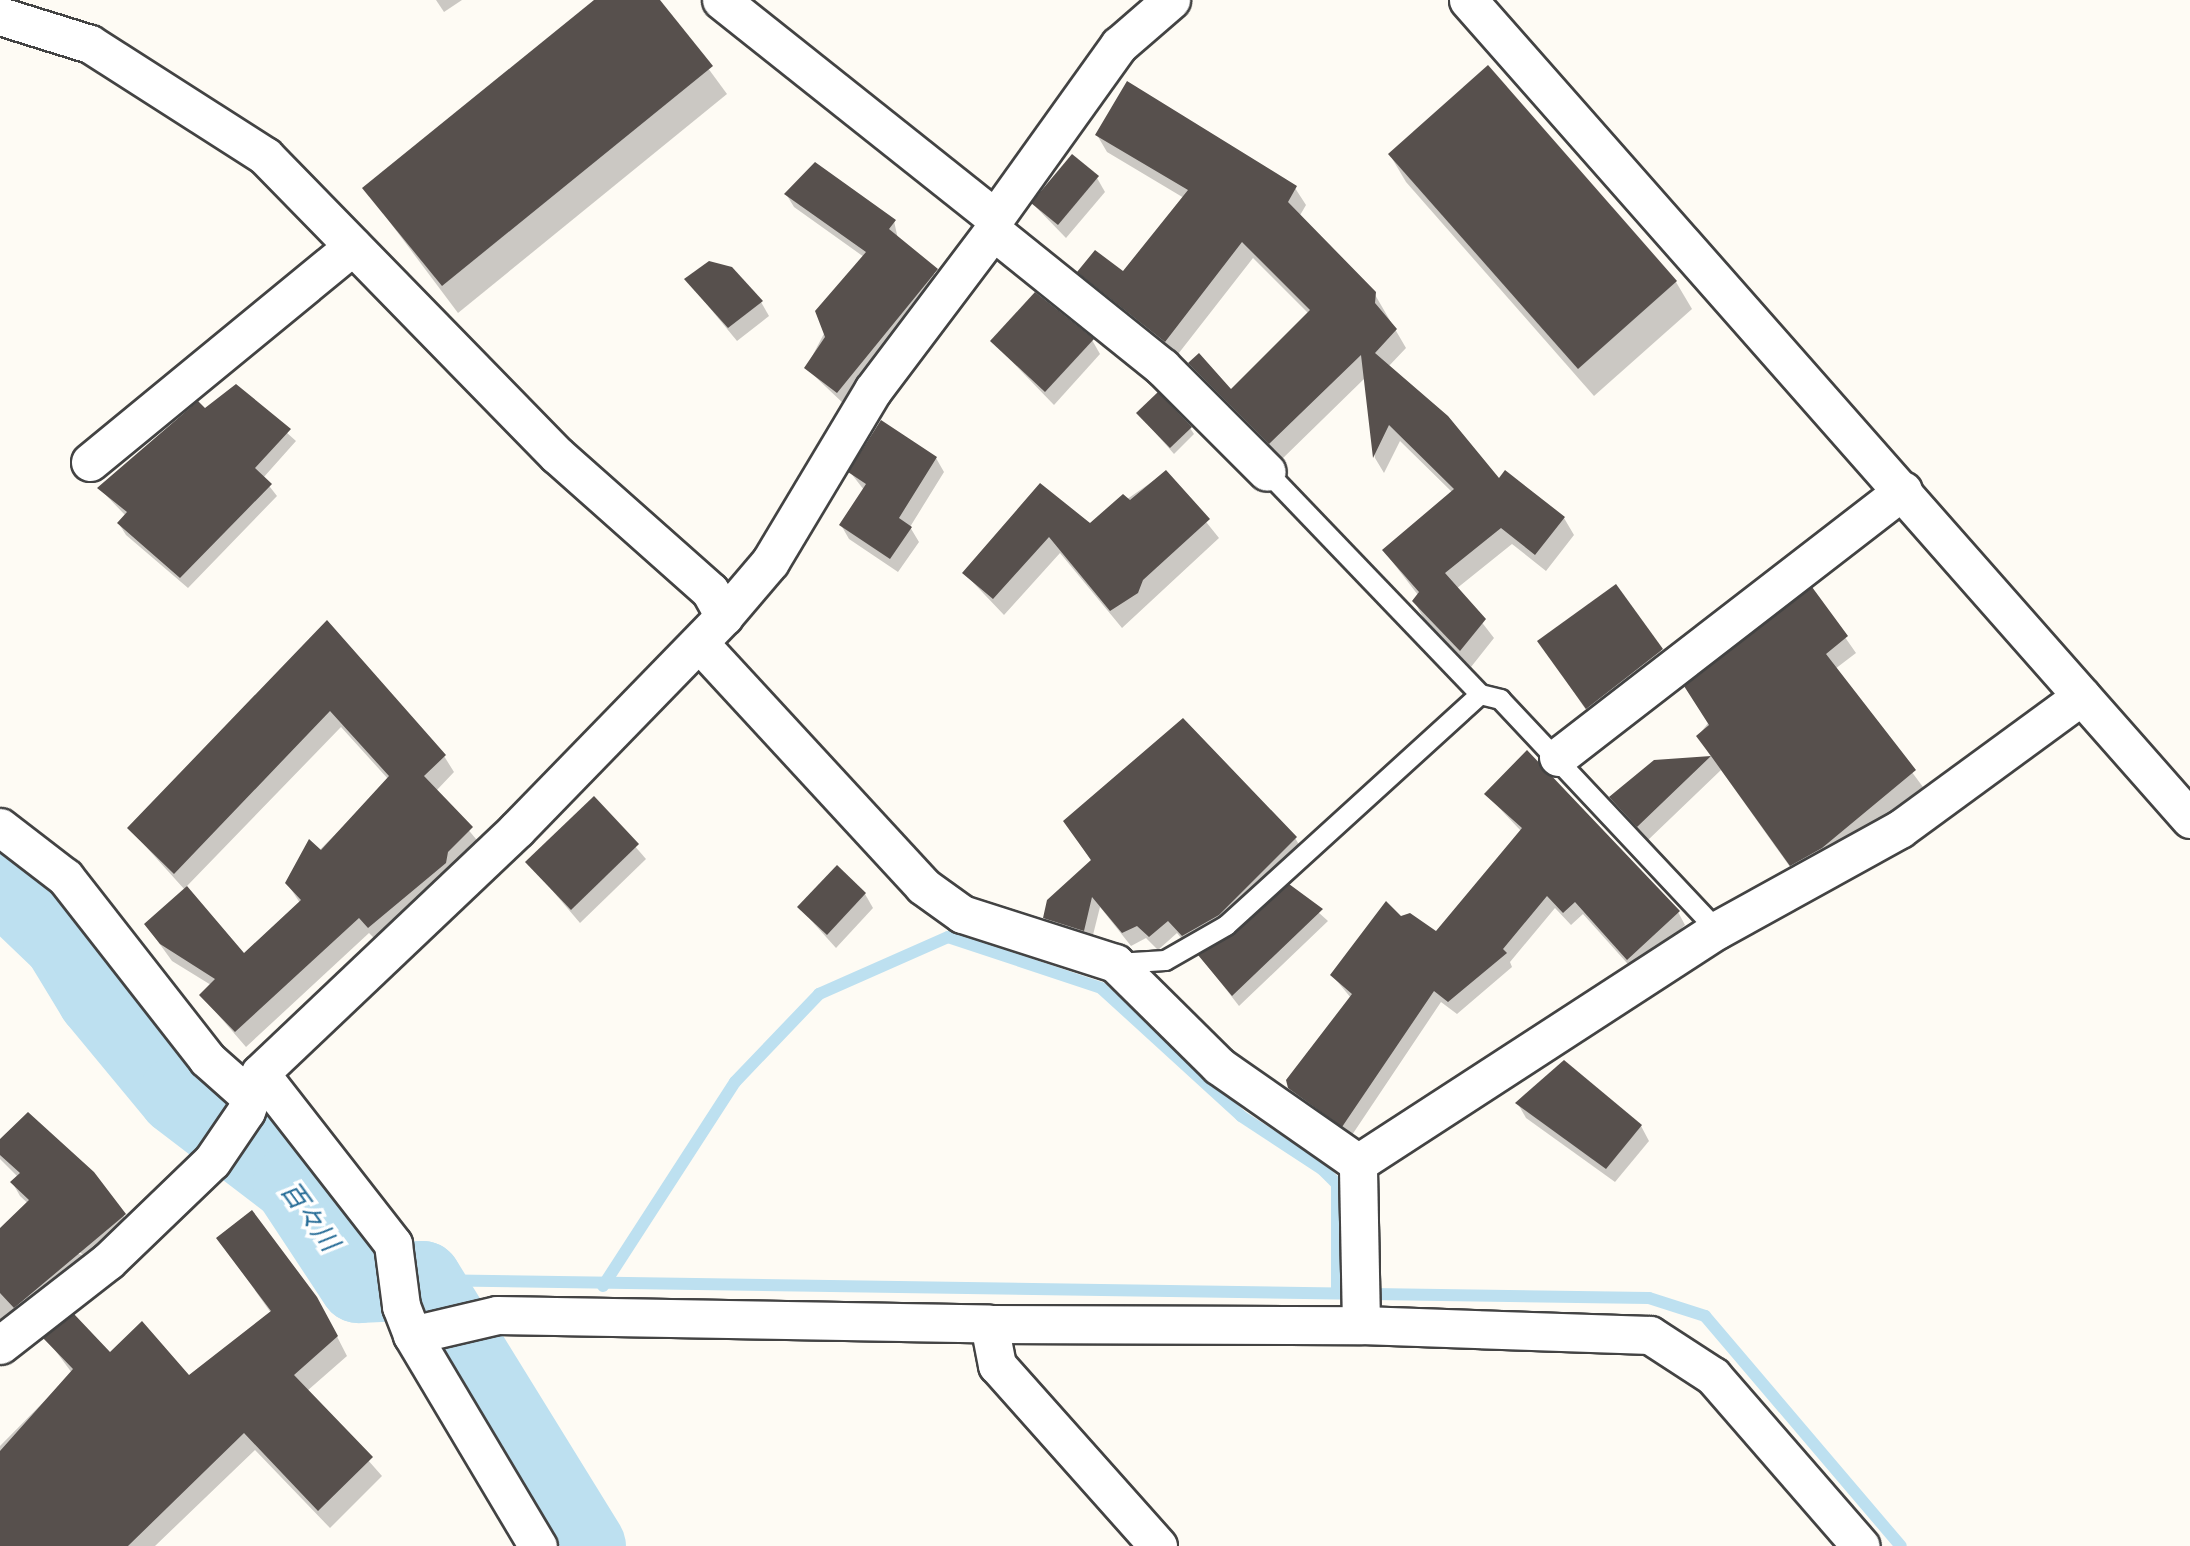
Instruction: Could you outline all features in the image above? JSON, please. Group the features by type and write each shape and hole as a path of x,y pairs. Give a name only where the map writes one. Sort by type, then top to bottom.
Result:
{"street":[{"path":"721,0 994,224 1162,367 1267,472"},
{"path":"0,1345 108,1261 212,1161 252,1094 700,644 770,562 873,390 994,224 1119,45 1171,0"},
{"path":"1468,0 1903,490 2190,819"},
{"path":"0,16 90,44 237,135 353,246 557,455 710,591 724,616"},
{"path":"90,462 353,246"},
{"path":"1559,757 1903,490"},
{"path":"700,644 923,886 962,914 1115,963 1219,1066 1358,1163"},
{"path":"1358,1163 1717,930 1900,829 2082,696"},
{"path":"0,827 65,877 207,1059 252,1094 393,1244 413,1324 538,1546"},
{"path":"1358,1163 1361,1317"},
{"path":"413,1324 497,1315 989,1324 1361,1317 1650,1335 1713,1376 1861,1546"},
{"path":"989,1324 997,1365 1158,1546"}],"lane":[{"path":"1267,472 1480,694 1500,699 1559,757 1717,930"},
{"path":"1115,963 1165,960 1226,925 1480,694"}],"building":[{"path":"594,0 660,0 713,66 442,286 362,188"},
{"path":"1488,65 1677,281 1578,369 1388,154"},
{"path":"1127,81 1297,186 1288,202 1376,292 1375,303 1397,329 1375,353 1448,416 1499,478 1505,470 1565,517 1535,555 1501,528 1445,573 1486,619 1460,651 1412,601 1419,592 1382,550 1454,489 1389,425 1373,458 1361,355 1269,444 1188,363 1199,353 1231,389 1310,310 1242,242 1165,342 1077,272 1095,250 1123,271 1188,190 1095,135"},
{"path":"1072,154 1099,176 1058,225 1031,203"},
{"path":"815,162 896,220 889,229 938,269 837,393 804,368 825,337 815,311 866,252 784,194"},
{"path":"709,261 732,267 763,301 728,328 684,279"},
{"path":"1035,292 1094,339 1045,392 990,341"},
{"path":"236,384 291,429 255,468 272,484 180,578 117,523 127,512 97,488 198,401 205,408"},
{"path":"1158,392 1192,427 1170,448 1136,413"},
{"path":"881,420 937,457 899,518 912,527 890,559 839,525 866,484 848,472"},
{"path":"1166,470 1210,519 1143,580 1138,593 1110,611 1049,537 993,599 962,573 1040,483 1090,523 1123,494 1130,500"},
{"path":"1616,584 1663,649 1586,709 1537,641"},
{"path":"1812,587 1848,636 1826,654 1916,770 1822,848 1790,866 1696,736 1709,725 1684,686"},
{"path":"327,620 446,755 424,776 473,827 448,852 446,863 368,928 359,918 235,1032 199,995 215,979 160,944 144,924 187,886 244,953 301,900 285,883 309,839 321,850 389,776 330,711 174,874 127,828"},
{"path":"1183,718 1297,837 1219,915 1182,936 1168,921 1149,937 1137,926 1122,933 1092,897 1084,931 1043,918 1047,900 1091,860 1063,821"},
{"path":"1527,750 1680,911 1627,960 1575,902 1563,913 1547,896 1503,949 1507,953 1448,1002 1434,991 1342,1127 1288,1088 1286,1080 1352,994 1330,975 1386,901 1401,916 1410,913 1436,931 1522,828 1484,794"},
{"path":"1711,756 1637,827 1609,797 1654,760"},
{"path":"594,796 639,844 571,910 525,862"},
{"path":"837,865 866,893 827,935 797,907"},
{"path":"1289,884 1323,909 1232,996 1198,955 1234,934"},
{"path":"1564,1060 1642,1125 1606,1169 1515,1103"},
{"path":"28,1112 94,1172 126,1214 14,1308 0,1293 0,1228 29,1200 10,1182 20,1173 0,1155 0,1139"},
{"path":"252,1210 317,1297 338,1336 294,1375 373,1457 318,1511 244,1433 128,1546 0,1546 0,1451 73,1369 43,1338 74,1314 110,1352 142,1321 189,1375 271,1311 216,1238"}],"waterway":[{"name":"百々川","path":"0,882 62,941 96,997 177,1095 292,1183 358,1283 422,1280 586,1546"},
{"path":"603,1286 735,1082 819,994 948,937 1101,988 1241,1116 1322,1169 1337,1184 1337,1290"},
{"path":"422,1280 1649,1298 1705,1316 1901,1546"}]}
